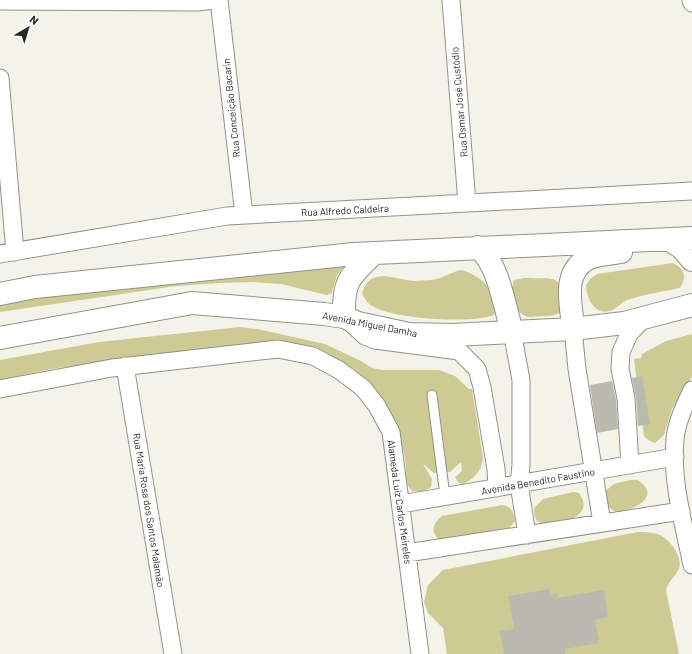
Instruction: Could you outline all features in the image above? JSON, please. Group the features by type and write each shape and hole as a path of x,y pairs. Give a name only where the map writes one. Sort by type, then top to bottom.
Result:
{"street":[{"path":"0,1 197,2 214,0"},
{"name":"Rua Conceição Bacarin","path":"219,0 244,215"},
{"name":"Rua Osmar José Custódio","path":"451,0 467,203"},
{"path":"0,78 8,253"},
{"name":"Rua Alfredo Caldeira","path":"8,253 227,216 692,191"},
{"path":"0,294 35,287 354,254 692,238"},
{"path":"666,239 682,248 692,260"},
{"path":"602,523 593,471 573,329 569,287 571,279 581,264 588,258 648,247 656,245 666,239"},
{"path":"478,247 487,256 494,269 512,331 521,380 521,465 519,484 527,535"},
{"path":"374,253 347,282 344,291 344,317 366,336 375,340 459,351 468,358 476,369 482,387 496,469 497,488"},
{"name":"Avenida Miguel Damha","path":"0,338 192,303 324,314 344,317 358,323 409,334 452,335 573,329 624,323 690,304"},
{"path":"630,465 626,398 620,369 621,352 629,334 644,318"},
{"name":"Alameda Luiz Carlos Meireles","path":"0,389 125,366 278,349 313,356 339,370 363,388 377,406 391,432 420,654"},
{"name":"Rua Maria Rosa dos Santos Malamão","path":"125,366 173,654"},
{"path":"692,390 682,412 674,439 678,492 692,565"},
{"name":"Avenida Benedito Faustino","path":"401,504 675,458"},
{"path":"407,553 682,511"}],"lane":[{"path":"432,395 444,496"}],"shaded area":[{"path":"673,263 680,268 684,274 684,280 680,288 630,299 609,311 604,312 596,308 592,304 586,290 586,285 590,279 597,274"},
{"path":"347,264 337,275 332,293 327,295 281,284 252,282 219,283 176,286 0,312 0,300"},
{"path":"460,270 475,275 487,285 494,299 494,315 484,318 452,320 399,315 370,305 362,294 365,285 370,280 377,277 384,276 415,281 431,280"},
{"path":"524,278 545,278 556,281 559,284 560,290 561,312 552,316 529,317 520,312 516,308 512,291 514,280"},
{"path":"240,327 257,329 325,344 361,361 372,368 383,370 439,370 455,376 469,389 472,389 483,458 479,471 474,477 463,484 458,482 455,477 462,471 461,462 450,472 434,473 423,464 432,479 431,487 422,492 412,491 409,488 407,480 405,459 395,422 379,393 368,381 354,370 321,351 119,359 51,369 0,380 0,360 99,342"},
{"path":"692,334 692,377 672,409 664,435 655,443 648,440 644,436 634,359 641,358 642,354 666,341"},
{"path":"637,480 645,486 647,497 637,506 622,511 614,511 606,505 604,492 614,484"},
{"path":"573,492 579,493 583,502 582,510 577,516 570,520 551,524 544,524 536,519 534,508 543,499"},
{"path":"502,505 510,508 513,512 515,521 508,530 439,540 434,533 436,521 442,516"},
{"path":"638,532 655,533 664,537 675,549 679,559 679,569 668,584 666,590 679,654 447,654 443,628 428,613 424,602 428,585 443,570"}],"building":[{"path":"642,376 650,424 638,426 636,397 632,378"},
{"path":"612,381 616,399 618,429 597,433 590,385"},
{"path":"550,589 551,595 557,593 557,598 604,590 608,617 595,620 599,643 565,649 565,654 504,654 500,631 514,629 508,596"}]}
